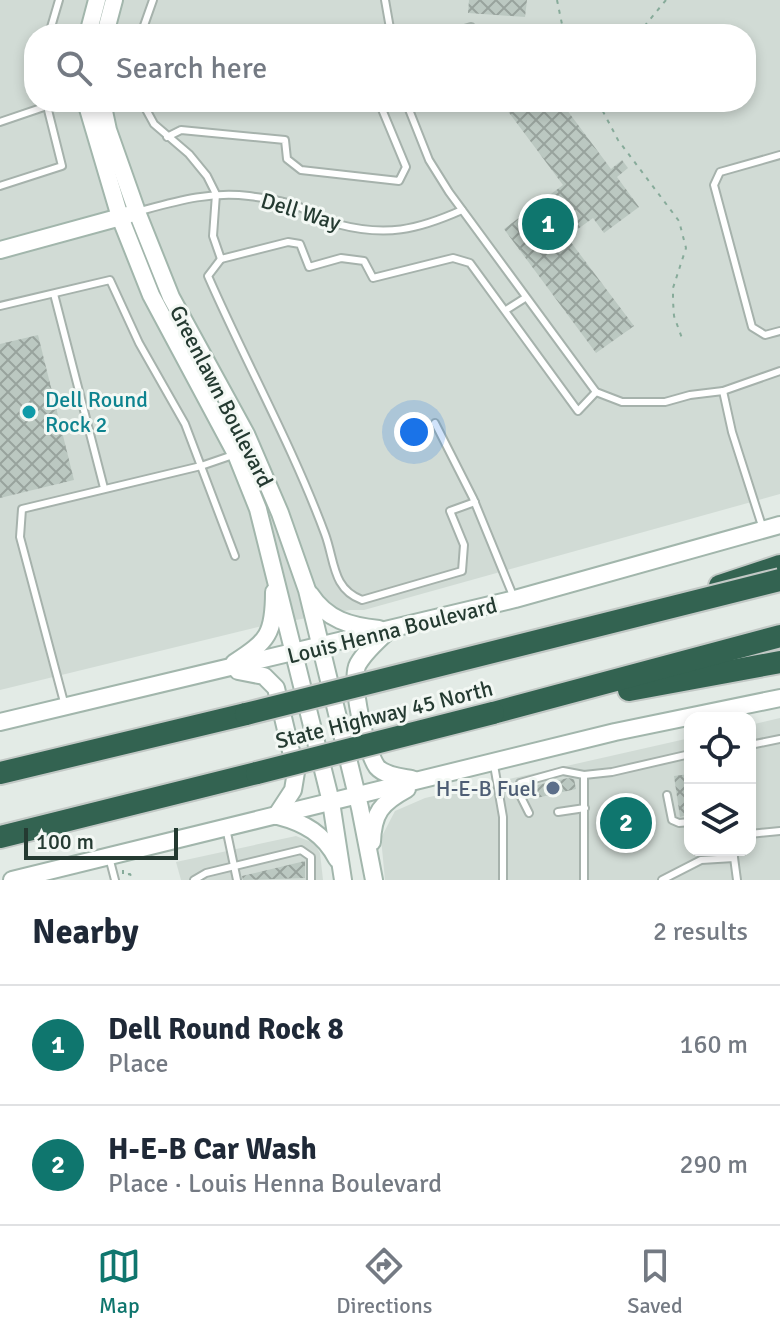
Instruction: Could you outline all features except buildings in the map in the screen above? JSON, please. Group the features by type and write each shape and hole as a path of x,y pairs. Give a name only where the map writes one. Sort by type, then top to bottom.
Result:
{"highway":[{"path":"595,627 780,566"},
{"name":"State Highway 45 North","path":"0,773 780,580"},
{"name":"State Highway 45 North","path":"0,837 493,713 780,636"},
{"path":"493,713 780,662"}],"main road":[{"path":"91,24 97,0"},
{"path":"108,24 114,0"},
{"name":"Greenlawn Boulevard","path":"89,112 120,217 151,295 236,454 258,509 331,802 343,875"},
{"name":"Greenlawn Boulevard","path":"104,112 137,212 177,312 246,434 266,478 307,590 374,872"},
{"name":"Dell Way","path":"0,250 137,212"},
{"path":"236,454 249,457 266,478"},
{"name":"Louis Henna Boulevard","path":"0,722 389,631 780,525"},
{"path":"224,669 260,646 268,637 274,618 273,571"},
{"path":"307,590 315,602 337,620 352,626 389,631"},
{"path":"389,631 356,666 354,681 369,751 378,768 397,777 422,780"},
{"path":"224,669 264,676 276,688 296,772 293,790 276,816"},
{"path":"726,712 780,698"},
{"path":"15,880 493,762 684,721"},
{"path":"374,872 373,823 381,807 393,796 422,780"},
{"path":"276,816 298,821 329,843 343,875"}],"lane":[{"path":"52,24 59,0"},
{"path":"145,24 153,0"},
{"path":"385,0 389,24"},
{"path":"0,122 26,112"},
{"path":"0,186 62,166 49,112"},
{"path":"147,112 154,124 202,168 216,194 213,236 221,259"},
{"path":"167,137 181,130 285,140 287,159 301,170 399,181 406,167 383,112"},
{"path":"410,112 429,160 462,210 596,392 622,402 642,403 723,391 780,371"},
{"path":"780,155 720,172 714,185 752,327 765,335 780,331"},
{"name":"Dell Way","path":"137,212 195,196 248,196 293,204 335,223 380,231 425,227 462,210"},
{"path":"475,502 450,511 464,545 462,571 362,600 348,595 339,583 324,533 292,451 240,350 208,276 221,259 288,242 300,244 309,267 341,258 364,261 373,278 453,258 470,263 578,411 596,392"},
{"path":"0,306 110,280 139,343 185,424 235,556"},
{"path":"54,294 104,488"},
{"path":"506,310 525,298"},
{"path":"723,391 732,432 763,529"},
{"path":"435,423 475,502 515,599"},
{"path":"65,706 20,537 22,509 201,466 236,454"},
{"path":"756,744 780,739"},
{"path":"529,813 519,793 520,783 563,771 584,775 612,772 684,755"},
{"path":"493,762 503,817 503,880"},
{"path":"584,775 584,880"},
{"path":"667,795 672,820 684,823"},
{"path":"558,812 585,808"},
{"path":"226,828 237,880"},
{"path":"756,833 780,831"},
{"path":"194,880 206,873 301,850 309,853 311,880"},
{"path":"289,853 292,864"},
{"path":"276,856 279,868"},
{"path":"662,880 701,860 723,856"},
{"path":"734,856 737,880"},
{"path":"109,857 115,880"},
{"path":"264,859 266,871"},
{"path":"251,862 254,874"}],"path":[{"path":"557,0 562,24"},
{"path":"646,24 666,0"},
{"path":"603,112 618,140 679,221 686,248 673,288 673,301 674,316 683,341"},
{"path":"123,870 123,875 130,874 133,880"}],"shaded area":[{"path":"0,0 780,0 780,494 364,610 258,627 0,690"},
{"path":"780,718 780,880 385,880 381,838 395,811 425,798 684,739 684,856 756,856 756,724"},
{"path":"296,836 314,843 320,853 323,880 181,880 176,862"}],"place":[{"name":"Dell Round Rock 8","path":"548,224"},
{"name":"Dell Round Rock 2","path":"29,412"},
{"name":"H-E-B Fuel","path":"553,788"},
{"name":"H-E-B Car Wash","path":"626,823"}]}
